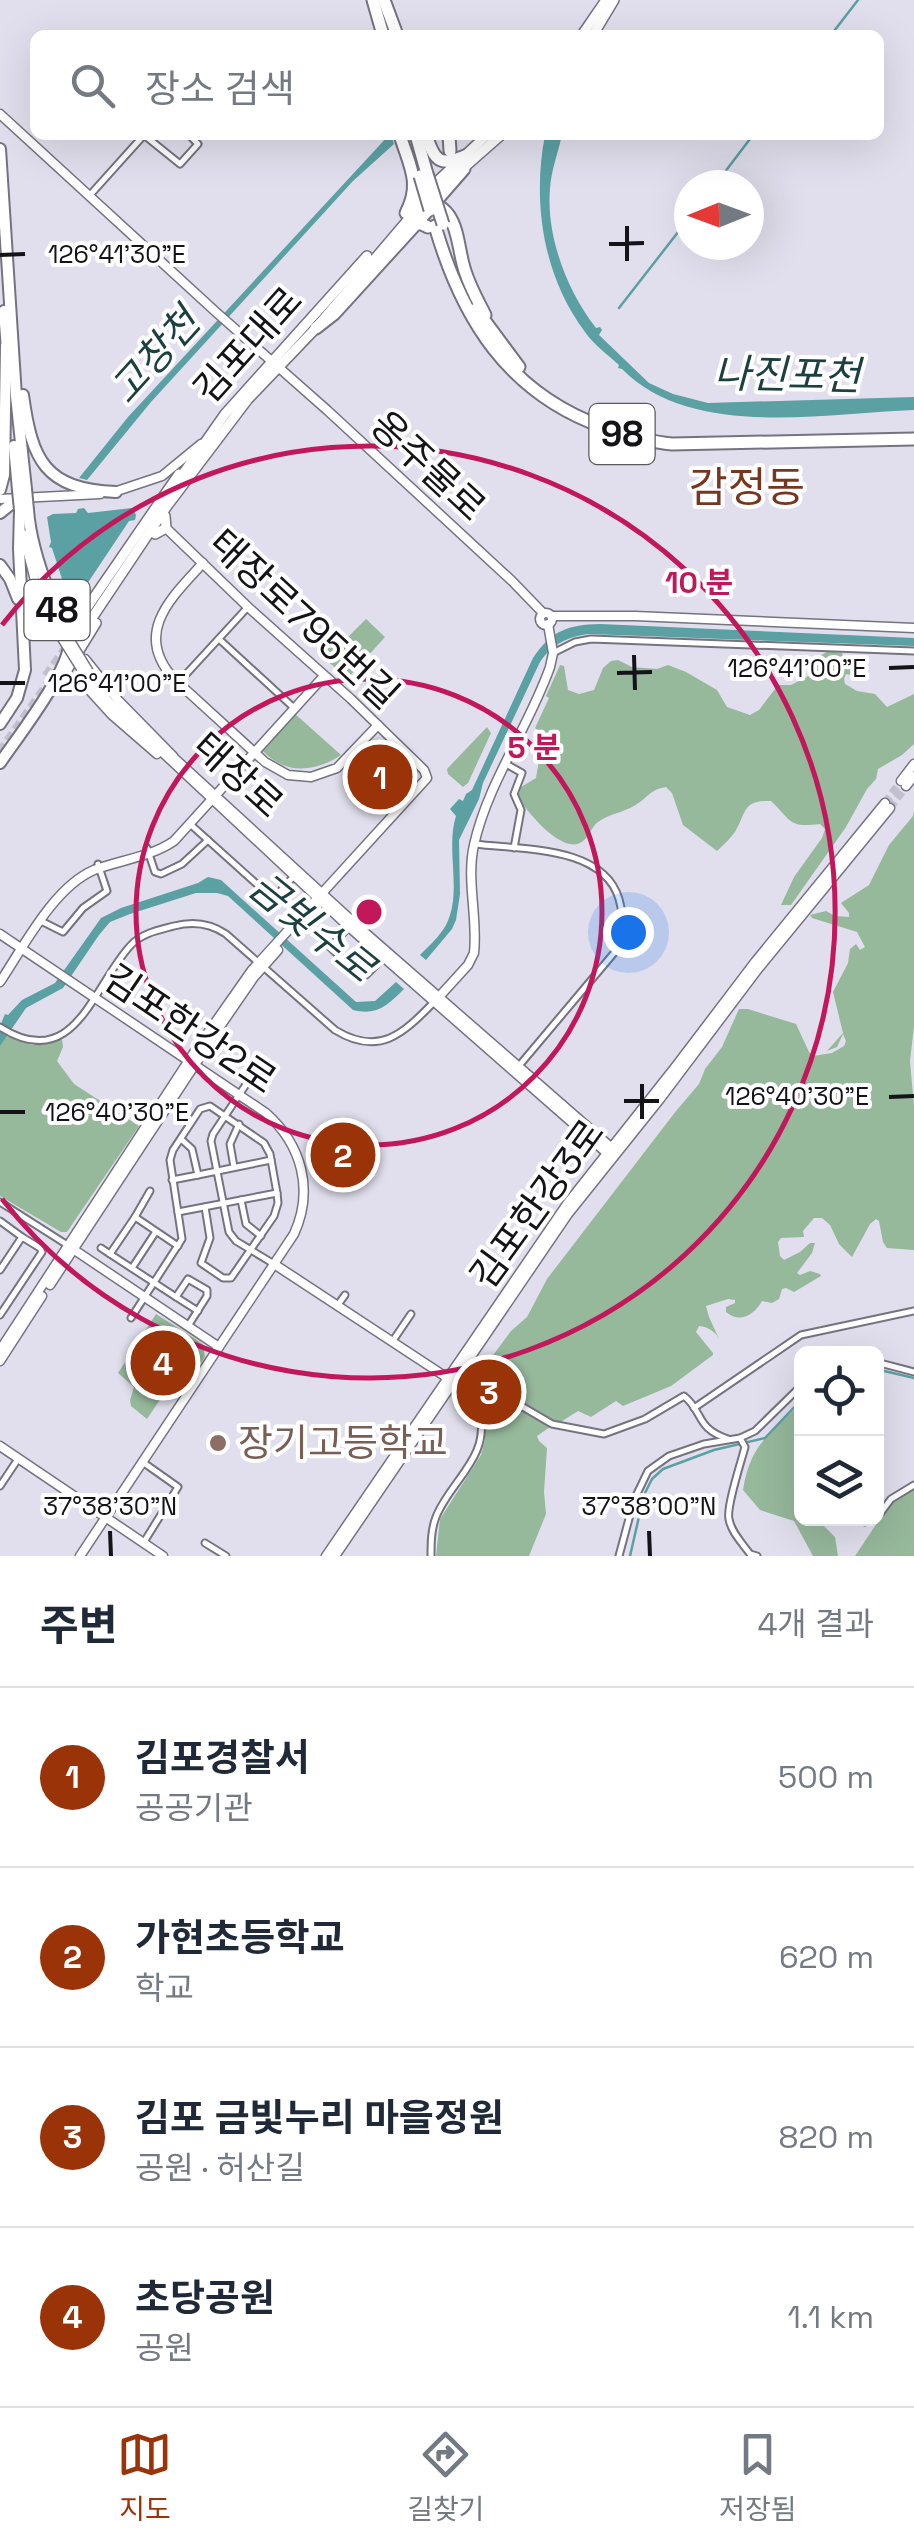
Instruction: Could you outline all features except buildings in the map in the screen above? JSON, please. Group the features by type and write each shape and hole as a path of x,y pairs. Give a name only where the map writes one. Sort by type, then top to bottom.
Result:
{"highway":[{"path":"373,0 382,7 392,30"},
{"path":"402,140 420,177 429,211"},
{"name":"98","path":"413,140 429,211 492,342 521,379 559,407 595,424 660,443 914,436"},
{"path":"428,140 438,160 453,161 466,155"},
{"path":"449,140 450,151"},
{"path":"429,211 451,193 464,169"},
{"path":"316,328 334,314 464,169"},
{"path":"420,177 415,194 429,211"}],"main road":[{"path":"585,30 606,0"},
{"path":"596,30 614,0"},
{"name":"김포대로","path":"429,211 394,234 316,328 275,364 251,383 212,432 87,622 167,506 275,364 429,211 466,155 482,140"},
{"path":"464,169 495,140"},
{"name":"태장로","path":"0,149 25,524"},
{"name":"태장로","path":"0,246 24,499"},
{"path":"13,328 26,415 38,458 68,484 116,492"},
{"path":"0,490 4,475 6,340"},
{"name":"김포대로","path":"84,640 74,638 73,628 198,448"},
{"name":"김포대로","path":"0,763 57,685 192,473"},
{"path":"0,514 24,499"},
{"path":"155,534 166,528 166,516"},
{"name":"48","path":"0,724 16,698 25,670 19,549 25,524"},
{"name":"48","path":"0,763 66,660 69,644 25,524"},
{"path":"0,565 14,587 24,616"},
{"path":"57,685 66,660"},
{"path":"0,732 22,694 25,670"}],"street":[{"name":"옹주물로","path":"0,114 548,618"},
{"path":"90,195 140,140"},
{"path":"150,140 178,164 198,144 194,140"},
{"path":"0,499 116,492 162,476 212,432"},
{"name":"태장로","path":"25,524 55,622 89,677 175,762 436,999"},
{"name":"태장로795번길","path":"166,528 378,725 427,776 322,898"},
{"path":"203,563 166,604 158,619 156,640 160,656 178,683 254,752 288,775 320,775 340,765 378,725"},
{"path":"178,683 248,607"},
{"path":"0,1027 12,1035 36,1040 59,1035 81,1020 91,996 134,942 176,926 197,924 226,934 335,1030 357,1041 379,1042 398,1036 436,999 474,953 474,844 545,681 553,653 548,618 635,616 914,628"},
{"path":"219,639 294,708"},
{"path":"84,640 83,656 103,683 175,762"},
{"path":"553,653 580,640 914,651"},
{"path":"0,979 57,890 77,874 170,844 324,676"},
{"path":"57,685 69,678 82,682 112,716 153,751 175,762"},
{"path":"506,764 522,772 514,794 521,810 514,848"},
{"path":"914,764 904,783 914,776"},
{"path":"148,850 170,838 202,804 214,797"},
{"name":"태장로","path":"214,797 349,927 436,999"},
{"name":"김포한강3로","path":"326,1556 449,1379 612,1152 624,1132 755,962 887,805 660,1099 612,1152 594,1169 540,1241 449,1379 336,1556"},
{"path":"190,824 272,897 294,876"},
{"path":"148,850 155,872 162,874 182,864 208,840"},
{"path":"474,844 592,864 614,886 621,904 621,935 610,957 515,1070"},
{"path":"20,948 60,895 99,866"},
{"path":"41,921 65,931 82,908 107,890 99,866"},
{"path":"0,1360 192,1062 260,965 322,898"},
{"path":"349,927 330,947 359,975 366,975 384,958"},
{"name":"김포한강2로","path":"0,934 266,1113 286,1133 302,1173 304,1198 294,1234 80,1556"},
{"path":"436,999 612,1152"},
{"path":"262,1078 259,1082 253,1074 211,1138 230,1232 236,1241 469,1393 480,1416 477,1452 436,1516 431,1556"},
{"path":"131,1318 178,1246 182,1235 170,1160 203,1107 210,1106 264,1143 277,1193 277,1210 231,1278 203,1265 201,1259 210,1238 205,1207"},
{"path":"234,1168 230,1144 239,1124"},
{"path":"593,1138 624,1132"},
{"path":"181,1138 192,1149 198,1175"},
{"path":"593,1138 597,1156 594,1169"},
{"path":"172,1180 271,1160"},
{"path":"110,1254 150,1191"},
{"path":"178,1212 277,1193"},
{"path":"241,1200 246,1224 260,1236"},
{"path":"0,1202 218,1348"},
{"path":"0,1315 42,1252 1,1223 10,1208"},
{"path":"135,1217 178,1246"},
{"path":"132,1268 156,1232"},
{"path":"0,1270 22,1236"},
{"path":"0,1350 71,1248"},
{"path":"101,1248 198,1311"},
{"path":"176,1297 188,1279 207,1290 208,1296 188,1326"},
{"path":"337,1306 345,1295"},
{"path":"144,1298 218,1348"},
{"path":"694,1408 801,1334 914,1310"},
{"path":"392,1342 411,1314"},
{"path":"884,1364 914,1372"},
{"path":"757,1556 750,1554 729,1523 728,1506 734,1494 742,1442 794,1393"},
{"path":"480,1416 527,1408 548,1422 604,1434 645,1419 684,1396 713,1434 742,1442"},
{"path":"620,1556 634,1500 648,1471 668,1456 728,1439"},
{"path":"0,1449 160,1556"},
{"path":"0,1484 17,1460"},
{"path":"143,1462 178,1487 144,1542"},
{"path":"884,1509 891,1499 914,1486"},
{"path":"105,1519 160,1556"},
{"path":"204,1543 226,1556"}],"shaded area":[{"path":"384,140 393,140 394,144 353,181 151,402 87,480 79,478 128,417"},
{"path":"544,140 561,140 550,189 551,225 576,297 596,328 602,330 599,335 649,383 708,403 914,397 914,410 761,417 684,406 651,391 618,368 589,337 559,287 544,238 541,160"},
{"path":"84,508 88,513 132,508 136,515 75,607 71,607 49,547 47,517"},
{"path":"366,619 385,637 347,679 316,650 334,631 345,640"},
{"path":"600,624 914,638 914,646 589,634 560,643 539,664 483,783 459,840 460,894 456,920 426,960 420,955 438,937 451,912 456,816 450,809 472,790 540,649 562,631"},
{"path":"828,651 842,653 845,661 861,671 861,677 846,674 845,684 875,694 887,707 914,694 914,744 878,769 876,779 846,827 791,905 781,905 825,829 820,824 791,821 771,801 750,805 735,832 717,851 683,825 672,793 666,787 603,819 575,844 547,831 518,797 521,787 536,778 540,754 548,742 535,728 560,665 564,666 568,690 579,694 594,690 603,668 611,661 657,669 668,665 717,690 727,707 750,715 759,710 778,685 791,685 812,674 814,660"},
{"path":"294,713 341,755 320,765 299,768 279,763 261,749"},
{"path":"487,727 491,733 463,787 447,769"},
{"path":"914,811 914,1026 910,1061 914,1106 914,1250 887,1248 876,1219 852,1257 839,1244 830,1225 822,1218 814,1218 803,1231 804,1237 781,1238 778,1242 784,1260 815,1243 797,1273 810,1271 821,1276 794,1292 782,1289 779,1299 772,1303 762,1301 746,1316 726,1312 735,1300 706,1306 719,1339 705,1327 699,1326 696,1332 713,1355 671,1386 623,1406 616,1401 591,1417 578,1411 555,1422 518,1403 481,1375 472,1380 467,1378 472,1368 494,1354 527,1317 547,1279 699,1084 739,1009 796,1024 813,1056 844,1046 843,1034 837,1047 827,1051 843,1033 833,992 848,963 850,949 856,944 860,950 865,947 857,932 810,915 826,911 849,917 841,903 869,885 889,845"},
{"path":"208,877 221,880 356,1002 375,1001 396,982 404,989 382,1008 369,1012 353,1010 228,896 196,893 110,922 63,988 26,1008 0,1046 0,1026 5,1014 55,983 101,918"},
{"path":"0,1034 32,1045 62,1039 57,1061 74,1084 139,1126 67,1232 0,1196"},
{"path":"156,1314 203,1344 205,1357 191,1377 180,1370 147,1419 131,1406 134,1387 118,1373"},
{"path":"515,1410 553,1425 537,1436 547,1448 546,1514 529,1556 436,1556 440,1519 481,1455 485,1417"},
{"path":"794,1410 794,1521 760,1510 743,1490 756,1450"},
{"path":"914,1489 914,1556 855,1556 875,1526 884,1526 884,1512 891,1502"},
{"path":"797,1526 824,1526 835,1537 838,1556 813,1556"}],"waterway":[{"path":"835,30 858,0"},
{"path":"726,170 749,140"},
{"path":"619,308 674,237"},
{"path":"884,1371 914,1378"},
{"path":"630,1556 644,1495 663,1469 714,1450 765,1438 794,1407"}],"tunnel":[{"path":"46,676 85,621"},
{"path":"0,752 56,672"},
{"path":"885,803 901,781"},
{"path":"890,808 906,786"}],"place":[{"name":"김포경찰서","path":"380,777"},
{"name":"가현초등학교","path":"343,1155"},
{"name":"초당공원","path":"163,1363"},
{"name":"김포 금빛누리 마을정원","path":"489,1392"},
{"name":"장기고등학교","path":"218,1443"}],"district":[{"name":"감정동","path":"747,487"}],"water label":[{"name":"고창천","path":"155,356"},
{"name":"나진포천","path":"787,375"},
{"name":"금빛수로","path":"312,927"}]}
